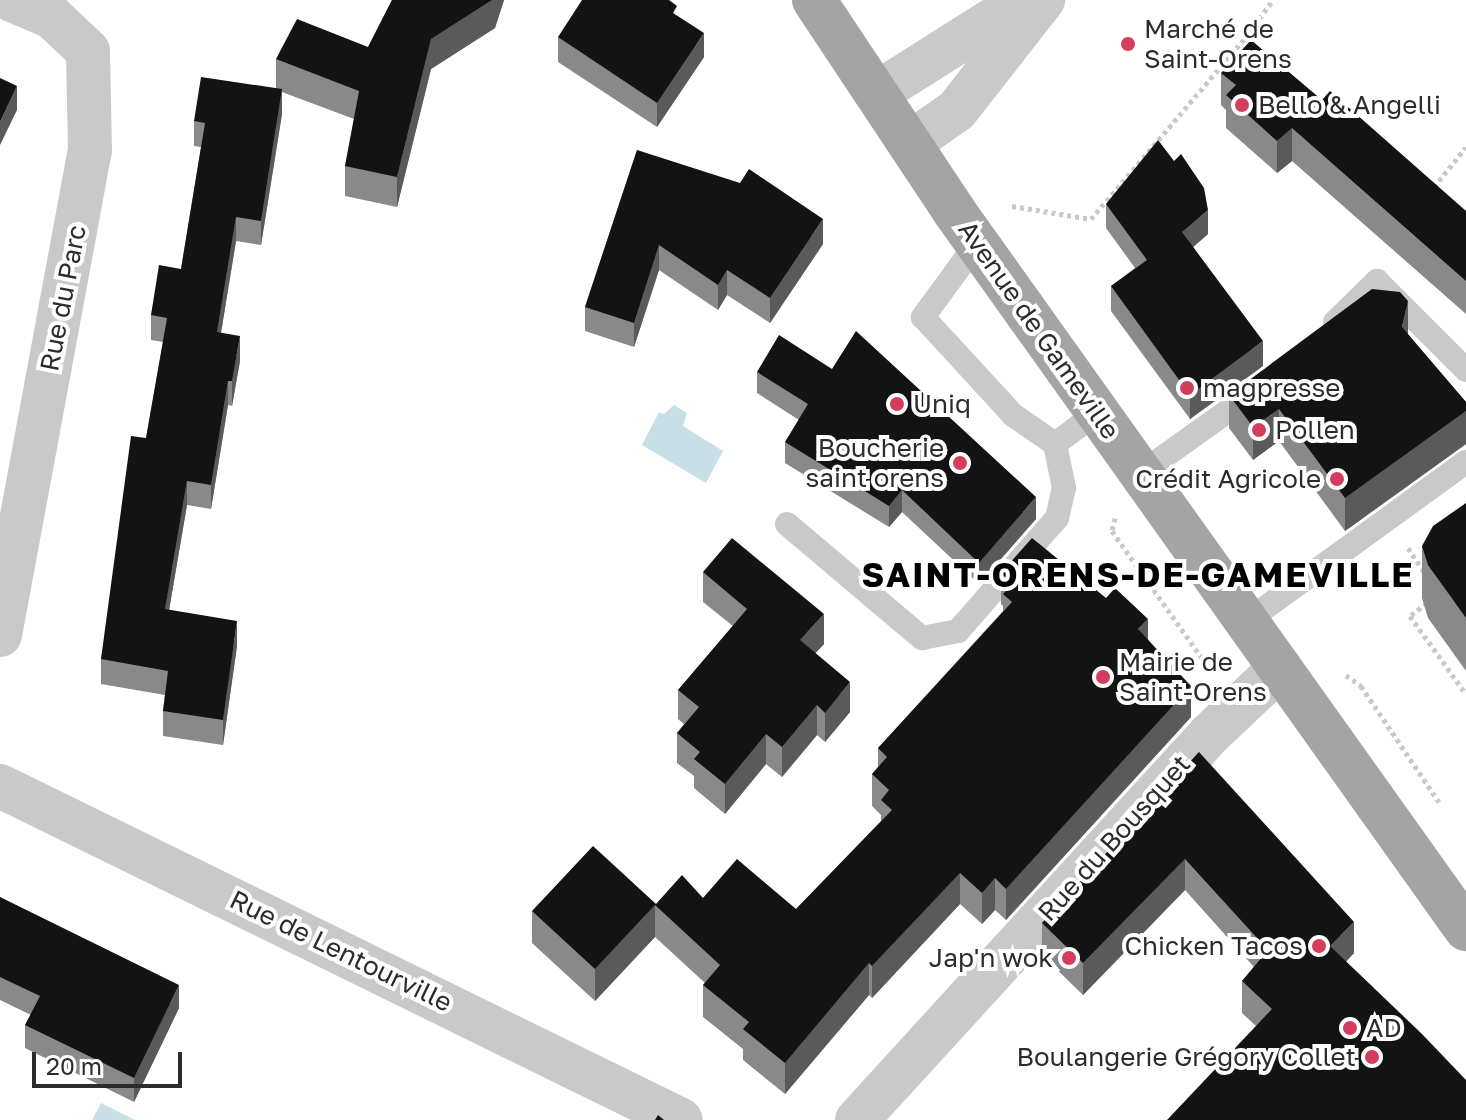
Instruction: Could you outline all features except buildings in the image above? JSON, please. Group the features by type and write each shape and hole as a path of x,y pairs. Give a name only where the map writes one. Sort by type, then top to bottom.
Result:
{"main road":[{"name":"Avenue de Gameville","path":"814,0 977,243 1098,412 1128,488 1247,621 1270,677 1466,929"}],"street":[{"name":"Rue du Parc","path":"0,635 90,150 88,51 52,17 12,0"},
{"path":"877,93 1024,0"},
{"path":"910,143 957,110 1043,0"},
{"name":"Rue du Bousquet","path":"857,1120 1209,735 1270,677"},
{"name":"Rue de Lentourville","path":"0,786 681,1120"}],"lane":[{"path":"787,524 922,638 958,631 1057,518 1064,488 1055,444 1013,415 923,317 977,243"},
{"path":"1313,344 1377,281 1466,370"},
{"path":"1128,488 1279,374"},
{"path":"1055,444 1098,412"},
{"path":"1247,621 1466,462"}],"path":[{"path":"999,204 1091,219 1245,38 1273,0"},
{"path":"1245,38 1256,47"},
{"path":"1431,191 1466,147"},
{"path":"1419,181 1443,201"},
{"path":"1128,488 1112,531 1221,685 1239,691 1270,677"},
{"path":"1404,543 1431,580"},
{"path":"1430,600 1410,616 1466,694"}],"water":[{"path":"674,405 687,413 683,426 723,451 706,483 642,445 659,412 664,414"},
{"path":"101,1103 135,1120 92,1120"}],"place":[{"name":"Marché de Saint-Orens","path":"1128,44"},
{"name":"Bello & Angelli","path":"1242,105"},
{"name":"magpresse","path":"1187,388"},
{"name":"Uniq","path":"897,404"},
{"name":"Pollen","path":"1259,430"},
{"name":"Boucherie saint orens","path":"960,463"},
{"name":"Crédit Agricole","path":"1337,479"},
{"name":"Mairie de Saint-Orens","path":"1103,677"},
{"name":"Chicken Tacos","path":"1319,946"},
{"name":"Jap'n wok","path":"1069,958"},
{"name":"AD","path":"1350,1028"},
{"name":"Boulangerie Grégory Collet","path":"1372,1057"}],"district":[{"name":"SAINT-ORENS-DE-GAMEVILLE","path":"1138,575"}]}
